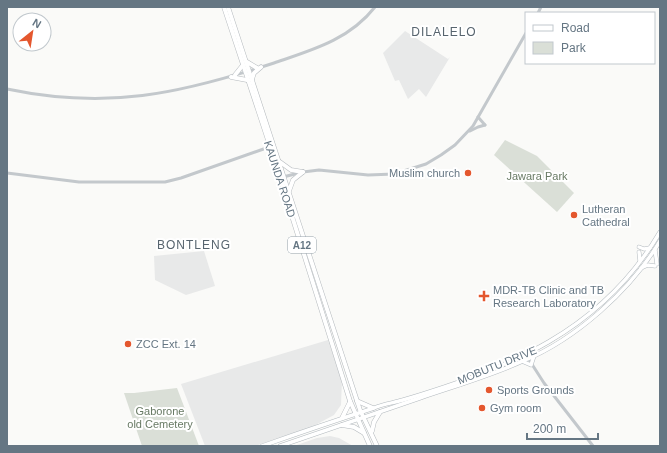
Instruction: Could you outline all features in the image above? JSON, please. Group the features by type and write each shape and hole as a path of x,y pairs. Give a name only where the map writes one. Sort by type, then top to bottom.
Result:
{"main road":[{"name":"KAUNDA ROAD","path":"224,7 245,63"},
{"name":"KAUNDA ROAD","path":"228,7 350,401 359,418"},
{"path":"233,76 245,63 251,67 259,68"},
{"path":"233,76 250,79 259,68"},
{"name":"KAUNDA ROAD","path":"272,146 280,161 281,178 288,191"},
{"path":"280,161 291,170 303,172"},
{"path":"288,191 293,180 303,172"},
{"name":"A12","path":"288,191 357,401 374,436 377,446"},
{"name":"MOBUTU DRIVE","path":"262,446 342,418 428,392 527,357 592,312 639,266 660,232"},
{"path":"280,446 523,362 527,357 534,356 558,342 595,315 613,299 660,241"},
{"path":"638,248 650,248"},
{"path":"639,266 656,265 655,248"},
{"path":"639,252 639,266"},
{"path":"523,362 531,365 534,356"},
{"path":"342,418 350,401"},
{"path":"357,401 373,408"},
{"path":"374,436 373,425 380,412"},
{"name":"A12","path":"359,418 370,446"},
{"path":"342,425 354,427 365,433"}],"street":[{"path":"7,89 54,96 107,100 176,91 247,72 335,41 356,27 375,7"},
{"path":"281,178 303,172 325,171 368,175 394,174 430,162 450,149 467,133 478,117 525,35"},
{"path":"467,133 485,125 478,117"},
{"path":"7,173 79,182 165,182 188,176 272,146"},
{"path":"527,357 531,365 593,446"}],"shaded area":[{"path":"405,31 448,59 450,57 426,97 419,89 408,99 399,80 395,81 383,53"},
{"path":"204,251 215,286 186,295 155,280 154,256"},
{"path":"328,340 342,380 341,405 334,415 308,429 255,446 205,446 181,384"},
{"path":"330,436 339,438 353,446 294,446 317,438"}],"green space":[{"name":"Jawara Park","path":"505,140 537,156 574,193 557,212 494,155"},
{"name":"Gaborone old Cemetery","path":"177,388 199,446 142,446 124,393"}],"place":[{"name":"Muslim church","path":"468,173"},
{"name":"Lutheran Cathedral","path":"574,215"},
{"name":"MDR-TB Clinic and TB Research Laboratory","path":"484,296"},
{"name":"ZCC Ext. 14","path":"128,344"},
{"name":"Sports Grounds","path":"489,390"},
{"name":"Gym room","path":"482,408"}],"district":[{"name":"DILALELO","path":"444,32"},
{"name":"BONTLENG","path":"194,245"}]}
